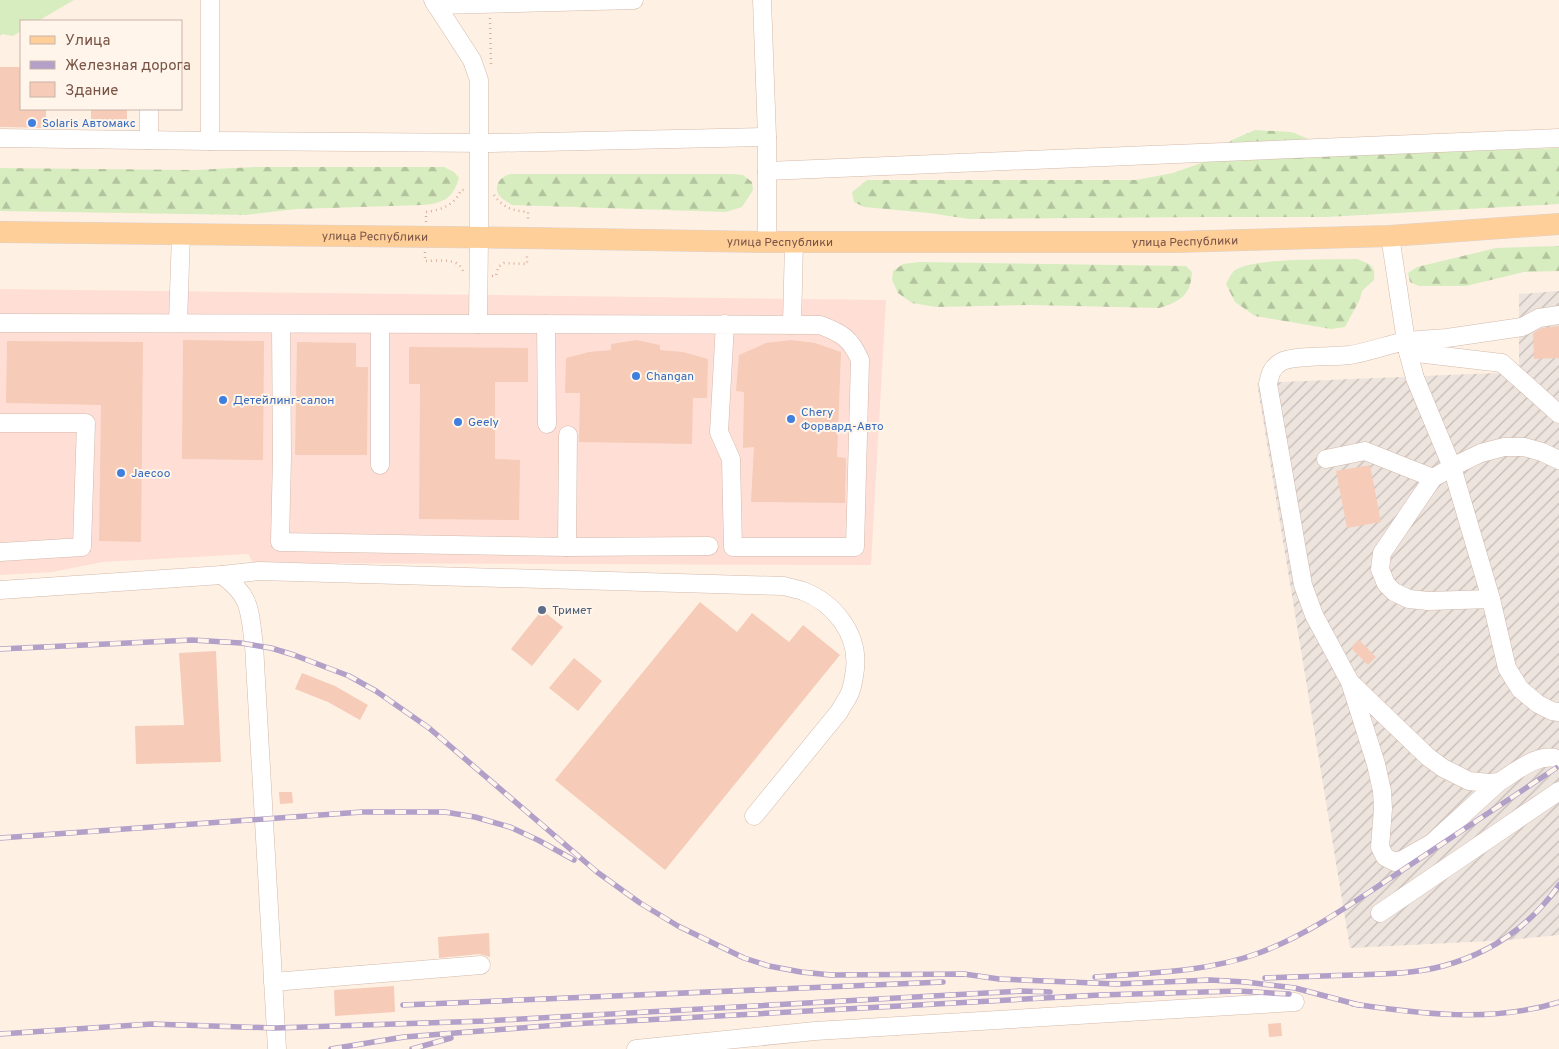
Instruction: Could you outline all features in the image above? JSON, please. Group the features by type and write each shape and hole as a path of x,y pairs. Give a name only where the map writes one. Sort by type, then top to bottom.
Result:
{"main road":[{"name":"улица Республики","path":"0,232 767,242 1174,242 1390,236 1559,224"}],"lane":[{"path":"210,0 210,141"},
{"path":"434,3 634,0"},
{"path":"762,0 767,242"},
{"path":"434,3 472,60 479,80 480,238 478,324"},
{"path":"149,110 149,140"},
{"path":"0,138 480,143 766,137"},
{"path":"767,171 1559,138"},
{"path":"178,324 181,234"},
{"path":"1390,236 1407,346 1418,386 1452,467 1491,600 1507,668 1520,689 1538,704 1552,711 1559,712"},
{"path":"792,325 794,242"},
{"path":"1559,315 1539,318 1522,327 1407,346 1335,357 1292,358 1275,366 1270,374 1268,384 1303,585 1314,615 1350,682 1376,764 1382,791 1383,809 1380,847 1385,857 1395,862 1402,860 1432,843 1499,782 1532,762 1543,758 1552,757 1559,759"},
{"path":"0,323 725,324 820,325 848,339 855,348 860,360 855,548 733,547 731,459 719,432 725,324"},
{"path":"281,324 282,456 280,542 567,547 709,546"},
{"path":"380,324 380,465"},
{"path":"546,324 547,424"},
{"path":"1407,346 1502,364 1559,414"},
{"path":"0,423 86,422 82,547 0,552"},
{"path":"567,547 568,435"},
{"path":"1491,600 1428,601 1409,599 1394,592 1386,584 1380,569 1382,553 1433,478 1452,467 1481,453 1504,448 1524,448 1542,452 1559,460"},
{"path":"1326,459 1364,451 1433,478"},
{"path":"0,590 259,571 784,586 802,591 816,597 841,619 854,646 856,659 854,678 850,694 839,712 754,816"},
{"path":"222,575 236,585 248,604 254,645 277,1049"},
{"path":"1350,682 1428,757 1443,768 1469,780 1489,783 1499,782"},
{"path":"1380,913 1559,791"},
{"path":"273,982 481,965"},
{"path":"636,1049 815,1031 1295,1002"}],"path":[{"path":"426,212 444,208 455,200 461,190"},
{"path":"493,191 497,199 506,207 528,212"},
{"path":"425,261 455,262 462,267 464,276"},
{"path":"496,276 498,267 504,263 527,264"}],"shaded area":[{"path":"0,289 886,300 871,565 253,563 248,554 103,562 52,572 0,575"},
{"path":"1559,291 1559,935 1509,940 1350,948 1257,383 1519,372 1519,294"}],"green space":[{"path":"0,0 74,0 40,20 20,20 20,32 13,36 2,34 0,36"},
{"path":"1255,130 1291,132 1332,148 1373,154 1559,148 1559,204 1327,217 969,219 864,207 854,202 852,192 867,180 1136,180 1173,173 1201,163 1232,140"},
{"path":"255,167 444,167 454,172 459,178 454,191 446,199 423,205 297,209 246,215 0,211 0,168 194,170"},
{"path":"511,174 733,174 743,175 752,182 753,190 742,207 726,212 512,205 503,200 497,192 501,179"},
{"path":"1559,246 1559,271 1524,272 1466,286 1419,286 1410,282 1408,273 1417,267 1496,248"},
{"path":"1357,259 1373,268 1374,280 1362,291 1360,299 1345,327 1331,329 1255,316 1235,302 1226,284 1234,271 1256,263 1292,260"},
{"path":"919,262 1186,266 1192,272 1187,292 1173,303 1159,308 1030,305 936,307 912,303 898,293 892,280 893,271 903,264"}],"building":[{"path":"0,67 20,67 20,110 46,110 46,128 0,127"},
{"path":"91,110 127,110 127,127 91,126"},
{"path":"1559,326 1559,358 1534,359 1533,333 1542,328"},
{"name":"Детейлинг-салон","path":"183,340 264,341 263,460 182,459"},
{"name":"Changan","path":"637,340 660,345 660,350 683,352 708,359 707,398 693,398 692,444 579,442 580,393 565,393 566,358 589,352 611,350 611,344"},
{"name":"Chery Форвард-Авто","path":"791,340 815,343 841,352 837,457 846,458 845,503 751,502 754,447 743,448 744,392 736,391 739,355 766,343"},
{"name":"Jaecoo","path":"7,341 143,342 141,542 99,541 101,405 6,403"},
{"path":"297,342 356,343 356,367 368,367 367,455 295,455"},
{"name":"Geely","path":"409,347 528,348 528,382 495,382 495,459 520,460 519,520 419,519 420,384 409,384"},
{"path":"1370,465 1381,522 1347,528 1336,471"},
{"path":"700,602 737,632 752,613 789,642 803,625 840,655 665,870 555,780"},
{"path":"542,610 563,627 532,666 511,649"},
{"path":"1359,640 1376,657 1368,665 1351,648"},
{"path":"216,651 221,762 136,764 135,726 184,725 179,653"},
{"path":"574,658 602,681 578,711 549,688"},
{"path":"302,673 335,686 368,705 360,720 328,702 295,689"},
{"path":"279,792 292,792 293,803 280,804"},
{"path":"489,933 490,957 480,954 439,958 438,937"},
{"path":"394,986 395,1012 335,1016 334,990"},
{"path":"1281,1023 1282,1036 1269,1037 1268,1024"}],"railway":[{"path":"0,649 192,640 241,643 271,648 294,655 349,676 376,691 429,728 597,872 640,903 678,926 744,958 769,966 831,975 964,974 999,979 1117,984 1210,980 1246,982 1295,988 1359,1005"},
{"path":"1095,977 1156,973 1217,965 1275,947 1345,908 1556,768"},
{"path":"0,838 362,812 445,812 475,817 510,827 574,860"},
{"path":"1265,978 1409,972 1443,966 1477,954 1508,936 1535,913 1559,885"},
{"path":"403,1005 943,982"},
{"path":"0,1034 152,1024 275,1028 485,1021 1021,991 1050,992"},
{"path":"331,1049 404,1037 571,1024 1100,995 1238,991 1289,994"},
{"path":"1353,1004 1404,1011 1456,1015 1508,1013 1534,1009 1559,1002"},
{"path":"412,1049 451,1038"}],"place":[{"name":"Solaris Автомакс","path":"32,123"},
{"name":"Changan","path":"636,376"},
{"name":"Детейлинг-салон","path":"223,400"},
{"name":"Chery Форвард-Авто","path":"791,419"},
{"name":"Geely","path":"458,422"},
{"name":"Jaecoo","path":"121,473"},
{"name":"Тримет","path":"542,610"}]}
